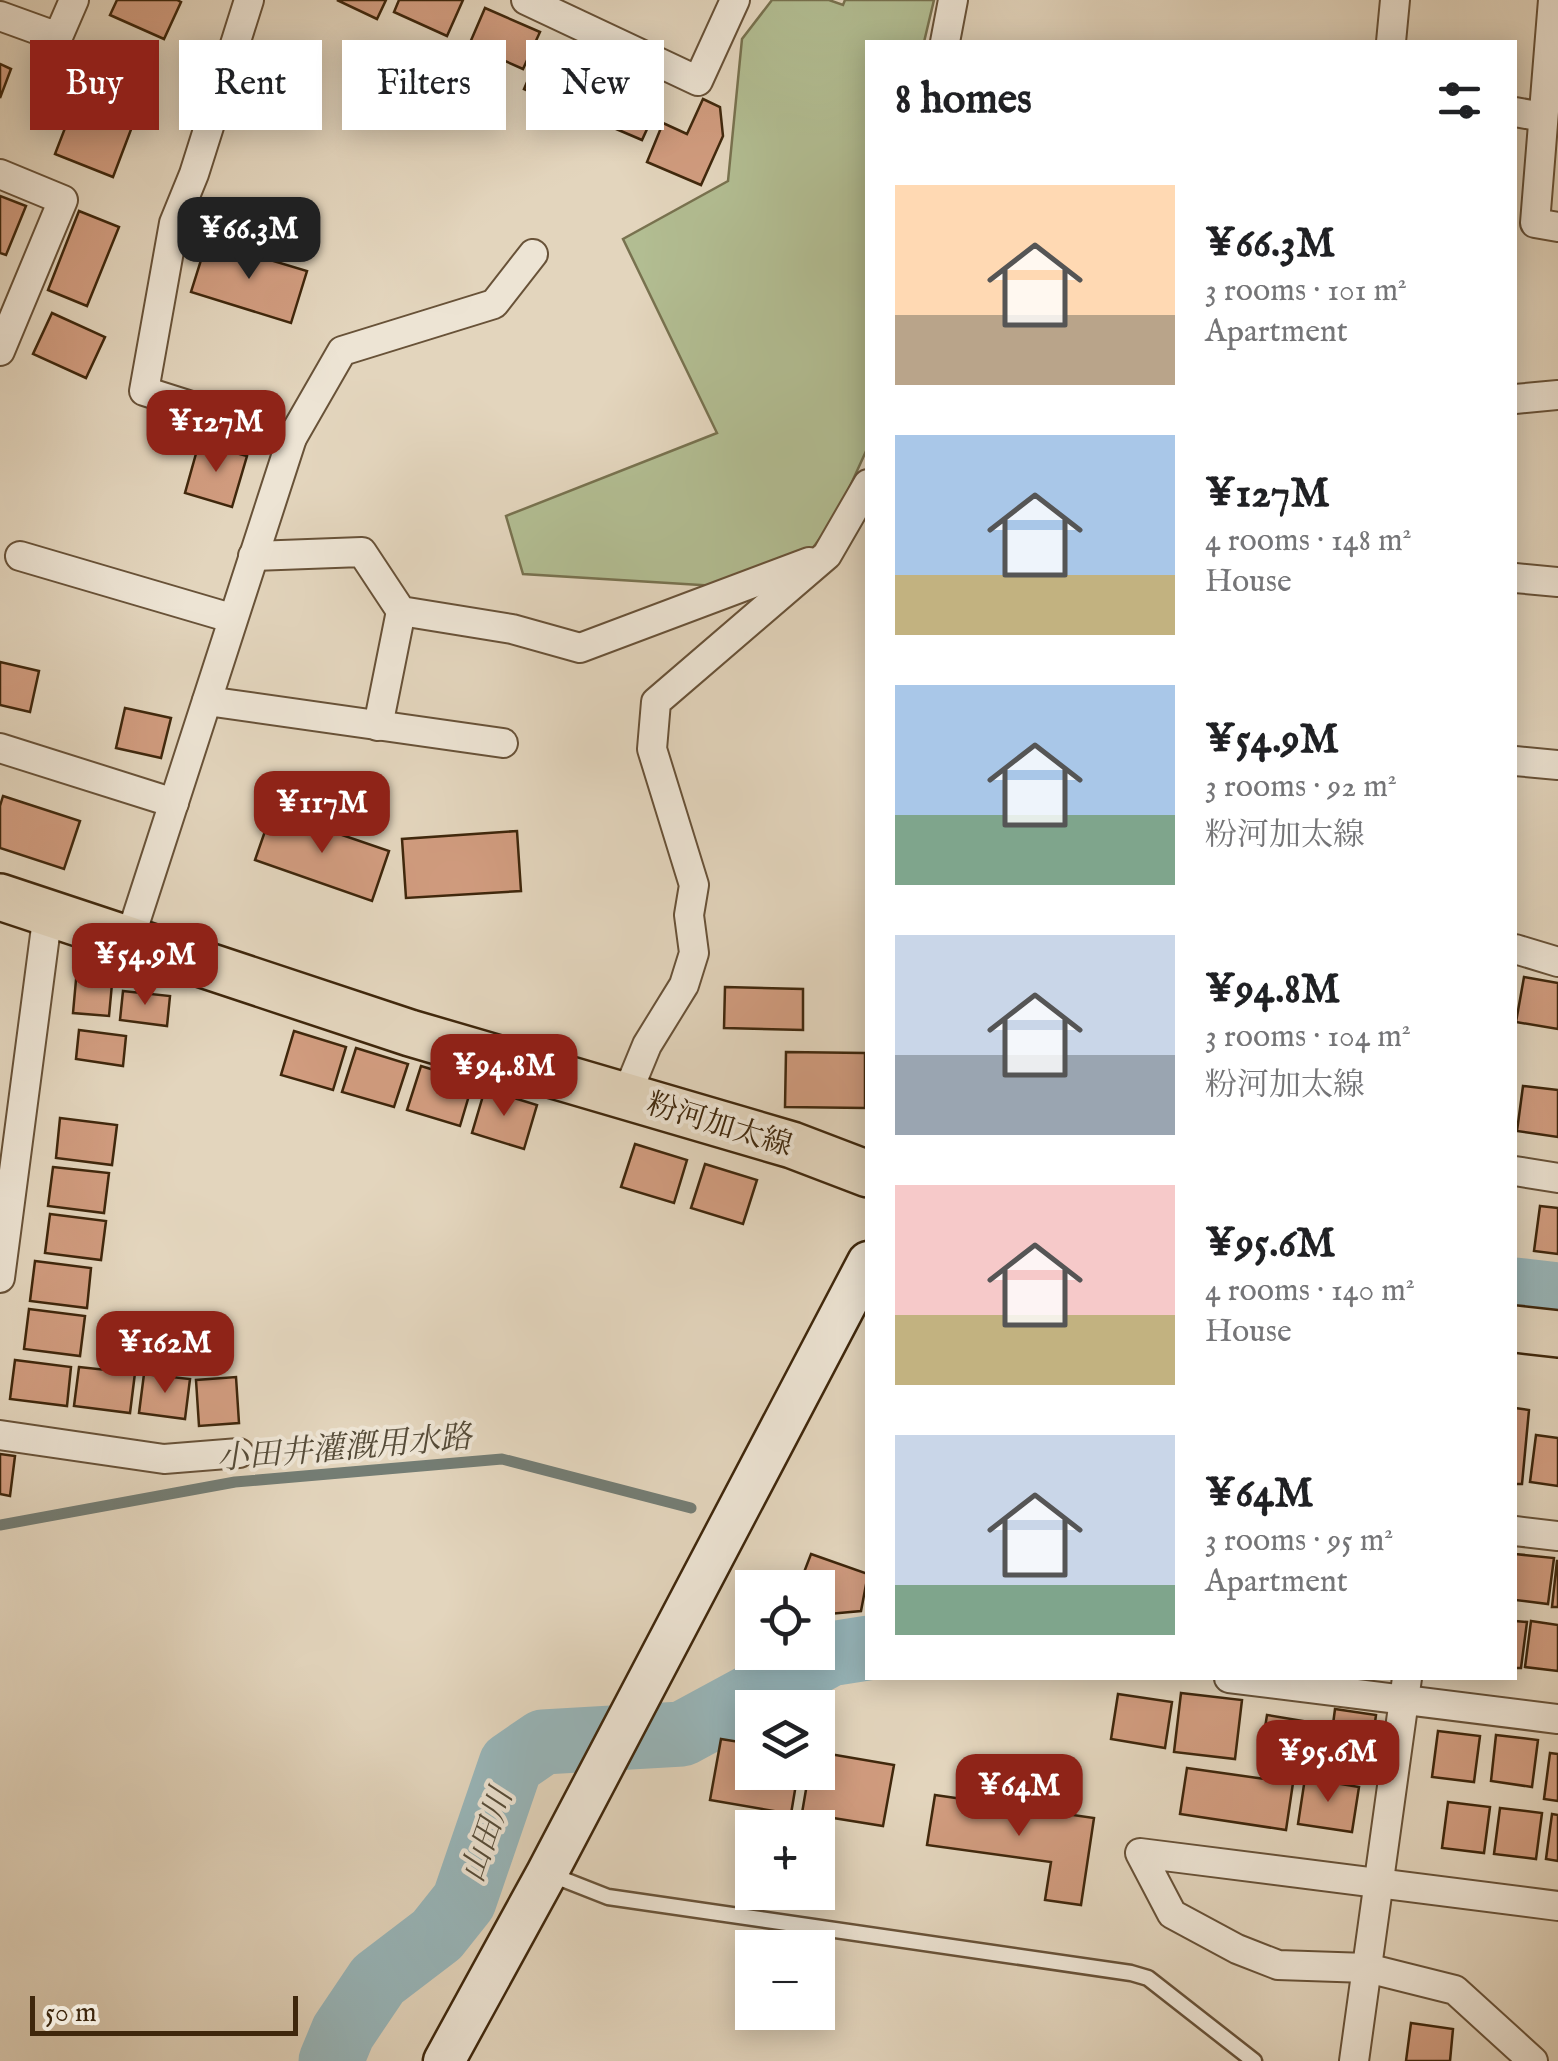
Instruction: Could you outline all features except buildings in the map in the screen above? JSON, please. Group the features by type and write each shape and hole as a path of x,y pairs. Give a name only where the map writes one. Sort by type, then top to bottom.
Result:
{"main road":[{"name":"粉河加太線","path":"0,897 410,1034 792,1145 865,1173"},
{"path":"1517,1329 1558,1334"}],"street":[{"path":"0,16 58,38 74,0"},
{"path":"249,0 194,174 174,223 144,391 292,438"},
{"path":"526,0 698,80 735,0"},
{"path":"946,40 953,0"},
{"path":"1391,40 1395,0"},
{"path":"1553,0 1529,115 1536,223 1558,227"},
{"path":"0,174 63,200 0,351"},
{"path":"130,938 292,438 342,351 494,304 533,254"},
{"path":"1517,399 1558,395"},
{"path":"626,1096 647,1045 684,985 694,953 689,916 694,885 652,750 656,702 827,555 865,489"},
{"path":"252,556 362,552 401,610 378,726"},
{"path":"401,610 512,629 580,648 827,555"},
{"path":"20,556 232,618"},
{"path":"1517,578 1558,582"},
{"path":"207,701 503,743"},
{"path":"0,748 174,803"},
{"path":"1517,760 1558,766"},
{"path":"0,1278 48,912"},
{"path":"1517,950 1558,962"},
{"path":"1517,1171 1558,1178"},
{"path":"444,2061 865,1268"},
{"path":"0,1435 164,1459 239,1453"},
{"path":"1517,1531 1558,1536"},
{"path":"1264,1680 1406,1688 1558,1719"},
{"path":"1354,2061 1406,1688"},
{"path":"1533,2061 1455,1990 1367,1968 1278,1965 1172,1914 1140,1852 1558,1906"}],"lane":[{"path":"546,1873 608,1897 1131,1972 1148,1978 1254,2061"}],"green space":[{"path":"772,0 829,0 843,5 845,0 934,0 924,40 865,40 865,453 836,517 788,581 733,587 523,574 506,516 717,433 623,239 728,181 742,39"}],"waterway":[{"name":"山田川","path":"1517,1290 1558,1295"},
{"name":"小田井灌漑用水路","path":"0,1525 235,1482 502,1459 691,1508"},
{"name":"山田川","path":"331,2061 343,2032 378,1980 437,1935 464,1901 511,1764 543,1742 682,1734 830,1654 865,1648"}]}
